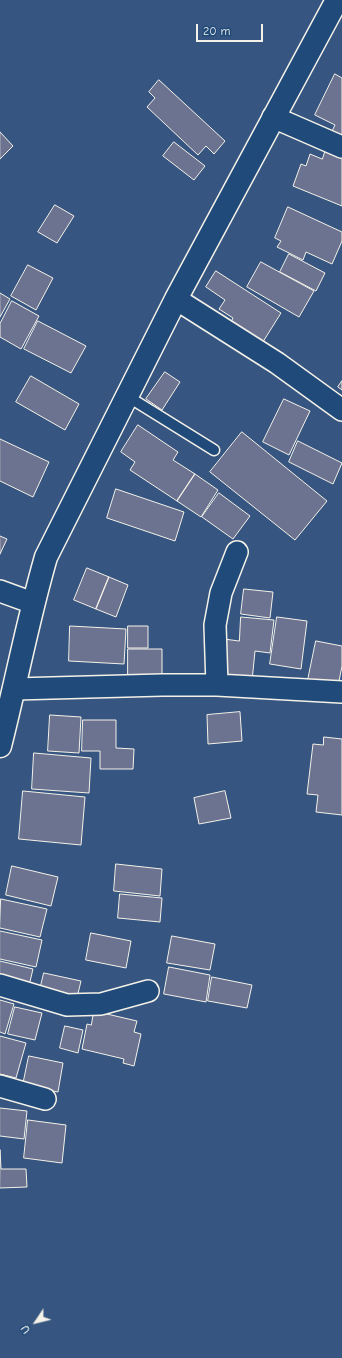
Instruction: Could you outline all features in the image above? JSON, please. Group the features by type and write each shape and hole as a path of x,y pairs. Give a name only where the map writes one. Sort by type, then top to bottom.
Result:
{"street":[{"path":"0,746 15,689 33,602 46,557 176,299 337,0"},
{"path":"274,117 342,147"},
{"path":"176,299 277,363 342,410"},
{"path":"217,685 216,625 221,593 237,552"},
{"path":"0,591 33,602"},
{"path":"15,689 217,685 342,692"},
{"path":"0,985 67,1005 101,1004 148,991"},
{"path":"0,1086 45,1099"}],"lane":[{"path":"127,396 214,450"}],"building":[{"path":"335,74 342,78 342,143 329,137 335,125 315,115"},
{"path":"159,80 225,141 214,154 206,146 198,155 147,107 155,98 149,92"},
{"path":"0,132 13,146 0,159"},
{"path":"174,142 205,166 194,180 163,156"},
{"path":"326,149 342,156 342,206 293,186 301,164 306,166 310,154 322,159"},
{"path":"55,205 74,216 57,243 38,232"},
{"path":"288,207 342,232 342,241 332,264 306,252 303,260 277,247 281,241 275,238"},
{"path":"289,254 325,273 316,291 280,272"},
{"path":"261,262 314,291 299,317 247,287"},
{"path":"28,265 53,278 36,310 11,296"},
{"path":"216,271 281,313 261,345 230,324 233,318 219,309 225,300 206,287"},
{"path":"0,293 10,299 0,317"},
{"path":"12,301 39,316 21,349 0,337 0,324"},
{"path":"38,321 86,346 71,373 24,349"},
{"path":"165,372 180,382 162,410 146,399"},
{"path":"31,376 79,404 65,430 16,402"},
{"path":"342,381 342,390 338,387"},
{"path":"284,399 310,411 289,455 263,442"},
{"path":"138,425 178,452 173,460 195,474 177,501 130,470 135,462 121,452"},
{"path":"242,432 327,501 295,540 210,472"},
{"path":"0,439 49,462 33,497 0,481"},
{"path":"298,441 342,463 333,484 289,462"},
{"path":"195,474 218,490 201,517 177,501"},
{"path":"116,489 184,512 175,541 107,518"},
{"path":"219,493 250,516 233,539 202,517"},
{"path":"0,536 7,539 0,554"},
{"path":"87,568 109,577 96,609 74,600"},
{"path":"109,577 128,585 116,617 96,609"},
{"path":"244,589 273,592 270,618 241,614"},
{"path":"241,617 274,620 270,653 255,651 252,681 220,677 224,639 239,641"},
{"path":"277,617 307,621 301,669 270,664"},
{"path":"70,626 126,629 124,664 69,661"},
{"path":"128,626 148,626 148,648 128,648"},
{"path":"316,641 342,646 342,666 338,686 308,680"},
{"path":"128,649 162,649 162,683 128,682"},
{"path":"240,712 242,741 208,744 207,715"},
{"path":"50,715 81,717 79,753 48,751"},
{"path":"83,720 116,720 116,748 134,749 133,769 100,769 100,751 82,751"},
{"path":"324,737 342,739 342,815 316,812 318,795 307,794 313,744 323,745"},
{"path":"34,753 91,758 89,793 32,789"},
{"path":"23,791 85,797 81,845 19,839"},
{"path":"225,791 231,818 199,824 194,798"},
{"path":"116,864 162,869 160,896 114,891"},
{"path":"12,866 58,877 51,906 6,895"},
{"path":"120,894 162,898 160,922 118,918"},
{"path":"1,899 47,909 40,937 0,928"},
{"path":"0,931 42,940 36,967 0,959"},
{"path":"91,933 131,941 126,968 86,960"},
{"path":"172,936 215,944 210,970 167,963"},
{"path":"0,961 33,969 29,986 0,979"},
{"path":"169,967 210,975 206,1002 164,994"},
{"path":"44,973 81,981 76,1002 39,994"},
{"path":"212,977 252,985 247,1008 208,1001"},
{"path":"0,1000 14,1004 5,1034 0,1032"},
{"path":"15,1007 42,1013 35,1040 8,1034"},
{"path":"94,1011 137,1021 134,1032 141,1034 134,1066 123,1063 124,1059 82,1049 87,1024 91,1025"},
{"path":"65,1026 83,1030 78,1053 60,1048"},
{"path":"0,1036 26,1043 16,1078 0,1074"},
{"path":"29,1056 63,1063 58,1092 23,1085"},
{"path":"0,1108 27,1111 24,1139 0,1136"},
{"path":"28,1120 66,1125 62,1163 24,1158"},
{"path":"0,1150 1,1169 26,1169 27,1187 0,1188"}]}
